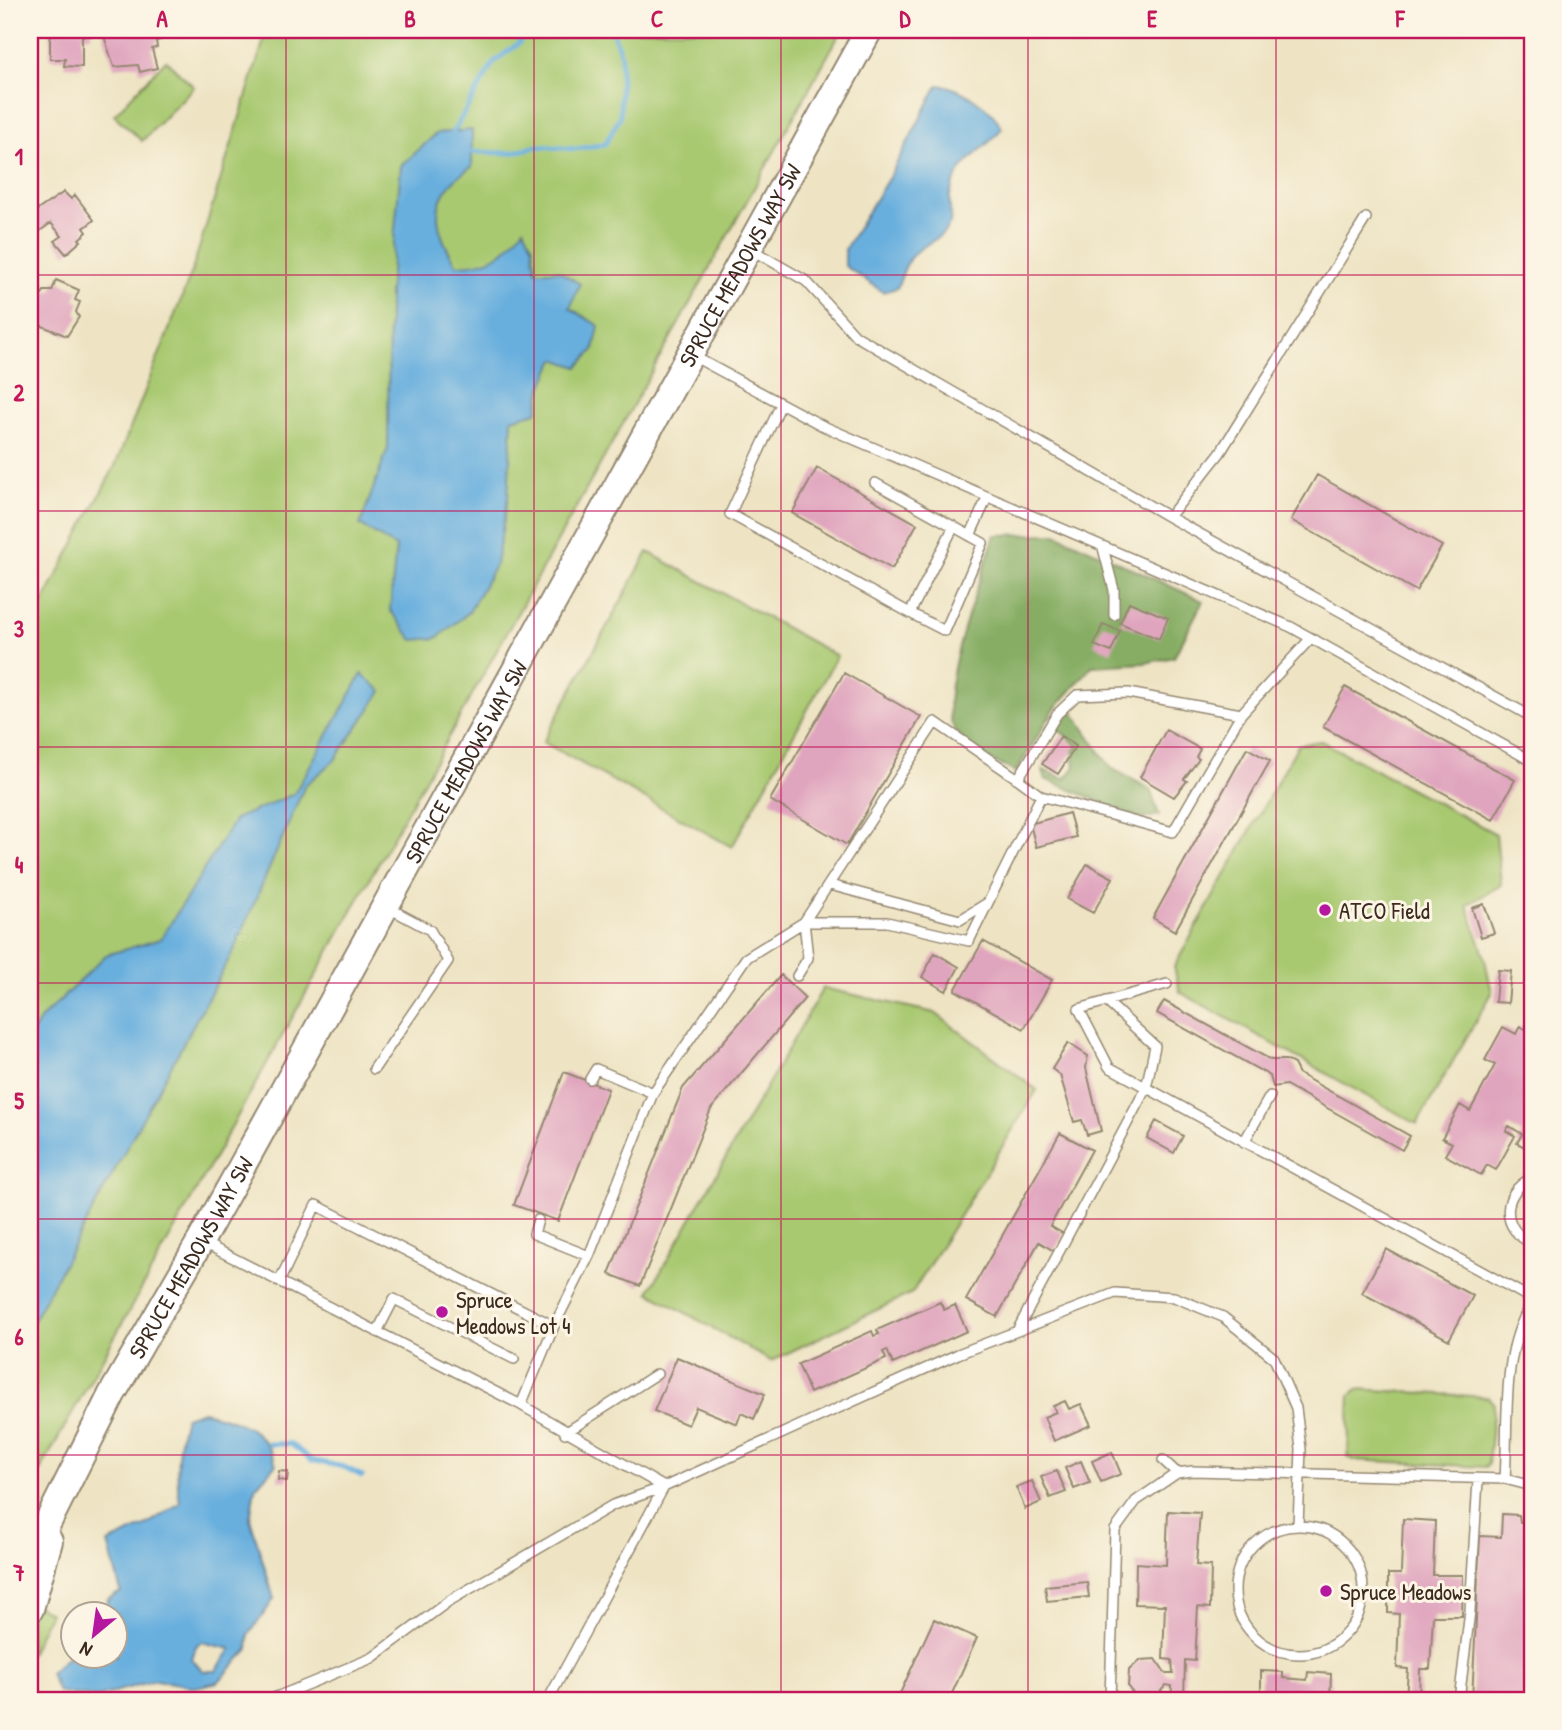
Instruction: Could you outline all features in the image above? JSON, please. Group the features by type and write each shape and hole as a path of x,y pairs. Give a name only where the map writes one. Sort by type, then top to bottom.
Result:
{"main road":[{"name":"SPRUCE MEADOWS WAY SW","path":"30,1558 111,1394 200,1242 869,30"},
{"name":"SPRUCE MEADOWS WAY SW","path":"30,1609 62,1492"}],"lane":[{"path":"1169,517 1220,453 1366,218"},
{"path":"747,247 806,281 856,336 1169,517 1532,717"},
{"path":"688,354 823,426 1311,638 1532,761"},
{"path":"781,404 730,514 945,631 983,543 875,483"},
{"path":"970,536 987,498"},
{"path":"909,613 954,526"},
{"path":"1103,548 1114,590 1114,615"},
{"path":"521,1405 554,1326 589,1256 653,1093 746,958 804,922 935,722 1041,796 1173,832 1241,714 1311,638"},
{"path":"1018,779 1057,714 1077,695 1128,693 1241,714"},
{"path":"804,922 887,922 969,941 1041,796"},
{"path":"830,885 960,920 989,902"},
{"path":"374,1069 448,961 430,930 386,906"},
{"path":"797,976 808,958 804,922"},
{"path":"1167,984 1079,1009 1109,1067 1532,1301 1516,1341 1509,1372 1505,1479"},
{"path":"1017,1331 1146,1088 1155,1046 1107,1001"},
{"path":"590,1079 596,1069 653,1093"},
{"path":"1244,1142 1270,1096"},
{"path":"1532,1178 1515,1189 1507,1209 1513,1229 1532,1243"},
{"path":"279,1282 316,1205 554,1326"},
{"path":"538,1220 534,1234 589,1256"},
{"path":"200,1242 521,1405 565,1433 664,1487"},
{"path":"269,1700 372,1658 449,1601 613,1505 664,1487 958,1354 1115,1293 1174,1297 1223,1317 1274,1358 1296,1408 1301,1475 1298,1525"},
{"path":"377,1332 394,1299 513,1359"},
{"path":"565,1433 657,1374"},
{"path":"1163,1460 1177,1473"},
{"path":"1110,1700 1115,1530 1136,1501 1177,1473 1505,1479 1532,1486"},
{"path":"1460,1692 1470,1611 1478,1480"},
{"path":"548,1700 664,1487"},
{"path":"1298,1525 1320,1529 1340,1540 1354,1557 1358,1567 1363,1600 1356,1620 1342,1638 1323,1650 1301,1654 1279,1651 1261,1642 1247,1628 1238,1610 1234,1590 1237,1570 1247,1552 1269,1533 1298,1525"}],"green space":[{"path":"267,30 842,30 30,1489 30,627 116,464 191,274"},
{"path":"166,60 194,87 142,141 114,115"},
{"path":"1056,534 1203,601 1174,657 1145,663 1092,666 1053,711 1016,772 971,747 957,732 952,724 949,707 951,685 963,631 995,535"},
{"path":"648,552 837,656 732,847 543,742"},
{"path":"1073,712 1111,768 1150,789 1159,815 1142,819 1045,779 1043,770 1065,779 1075,767 1073,753 1078,746 1055,727"},
{"path":"1321,741 1496,834 1501,885 1467,905 1484,955 1492,993 1417,1124 1180,992 1174,967 1298,745"},
{"path":"823,988 935,1013 1037,1090 912,1293 771,1361 649,1292"},
{"path":"1357,1389 1488,1397 1494,1404 1488,1464 1485,1467 1353,1460 1348,1457 1350,1395"},
{"path":"30,1601 50,1613 30,1654"}],"water":[{"path":"938,85 956,89 984,106 1002,128 959,173 950,195 950,223 947,229 910,258 897,288 883,292 845,266 845,249 891,174"},
{"path":"472,130 472,167 447,188 438,211 442,237 457,265 479,263 496,256 510,245 524,228 533,247 536,271 559,271 580,284 570,308 599,326 594,350 578,367 555,359 542,388 537,412 512,419 508,498 496,564 469,612 437,638 413,640 390,610 396,547 360,525 388,448 389,293 401,166 437,133"},
{"path":"362,674 382,691 334,761 305,785 235,948 30,1326 30,1158 37,1152 30,1148 30,1037 41,1019 106,955 161,939 235,819 294,794"},
{"path":"203,1411 248,1427 264,1441 270,1451 276,1464 255,1488 250,1518 274,1599 249,1635 248,1650 218,1682 196,1687 156,1680 97,1697 58,1692 50,1673 60,1664 60,1670 130,1670 130,1600 108,1600 121,1592 108,1543 143,1527 180,1503 180,1438 185,1417","holes":["201,1642 231,1649 216,1671 203,1671 192,1659 196,1646"]}],"building":[{"path":"50,30 91,30 91,36 82,36 82,67 64,66 65,59 50,59"},
{"path":"102,30 122,30 122,34 157,30 160,40 156,41 157,47 152,49 157,68 140,72 138,65 114,67"},
{"path":"64,192 71,199 75,195 94,220 84,228 87,232 79,239 81,241 66,254 55,241 62,236 51,223 30,238 30,215"},
{"path":"56,280 79,290 75,300 80,302 76,312 79,317 67,336 30,321 30,299 37,302 44,291 52,291"},
{"path":"817,468 917,524 892,569 792,513"},
{"path":"1317,475 1442,546 1416,591 1291,520"},
{"path":"1129,602 1168,618 1159,639 1120,623"},
{"path":"1103,624 1120,631 1111,652 1094,645"},
{"path":"844,673 921,717 847,845 770,800"},
{"path":"1345,687 1515,780 1493,820 1323,727"},
{"path":"1166,730 1200,749 1196,757 1199,759 1174,797 1140,777"},
{"path":"1061,736 1076,746 1058,774 1042,764"},
{"path":"1247,748 1270,761 1175,931 1153,918"},
{"path":"1069,813 1076,837 1036,847 1030,824"},
{"path":"1087,864 1113,878 1093,913 1067,899"},
{"path":"1484,904 1494,933 1481,937 1472,908"},
{"path":"983,941 1052,980 1024,1029 955,990"},
{"path":"935,953 959,967 946,991 922,977"},
{"path":"1498,970 1511,971 1508,1003 1495,1002"},
{"path":"781,975 805,998 711,1109 640,1286 609,1274 683,1088"},
{"path":"1164,1001 1271,1060 1286,1060 1294,1064 1299,1074 1410,1136 1402,1150 1286,1085 1273,1087 1270,1076 1157,1013"},
{"path":"1520,1026 1532,1033 1532,1087 1528,1089 1532,1092 1532,1151 1517,1143 1522,1134 1509,1126 1506,1131 1515,1136 1496,1170 1487,1165 1481,1175 1445,1155 1452,1143 1442,1138 1460,1105 1470,1111 1495,1065 1485,1060 1503,1027 1516,1034"},
{"path":"1068,1043 1088,1056 1086,1068 1101,1131 1087,1135 1082,1120 1074,1122 1060,1075 1052,1069"},
{"path":"564,1072 608,1089 558,1221 514,1205"},
{"path":"1156,1121 1183,1136 1174,1153 1147,1138"},
{"path":"1060,1133 1092,1150 1050,1226 1064,1234 1054,1251 1039,1242 997,1317 966,1300"},
{"path":"1386,1249 1473,1296 1449,1340 1362,1293"},
{"path":"940,1302 944,1310 955,1305 967,1331 893,1364 887,1350 883,1352 886,1359 810,1393 798,1364 872,1331 874,1336 879,1334 877,1330"},
{"path":"677,1357 765,1394 754,1419 741,1413 737,1424 696,1407 688,1425 654,1411"},
{"path":"1065,1401 1069,1409 1081,1404 1091,1425 1054,1441 1044,1417 1056,1412 1053,1406"},
{"path":"1112,1452 1121,1474 1101,1482 1092,1461"},
{"path":"1081,1461 1090,1483 1074,1489 1065,1468"},
{"path":"279,1471 288,1472 287,1481 278,1480"},
{"path":"1057,1471 1066,1492 1050,1498 1041,1477"},
{"path":"1032,1481 1041,1502 1025,1509 1016,1487"},
{"path":"1168,1511 1200,1513 1196,1565 1211,1566 1210,1608 1198,1607 1195,1661 1185,1660 1184,1700 1171,1700 1172,1686 1166,1685 1154,1699 1136,1697 1128,1687 1129,1670 1140,1660 1156,1659 1166,1674 1173,1674 1172,1660 1163,1659 1165,1605 1135,1604 1136,1563 1166,1565"},
{"path":"1502,1514 1519,1515 1520,1522 1528,1522 1528,1515 1532,1515 1532,1700 1472,1700 1480,1536 1501,1537"},
{"path":"1403,1519 1435,1521 1433,1575 1463,1575 1462,1616 1433,1616 1430,1669 1420,1669 1419,1700 1406,1700 1408,1669 1397,1668 1399,1614 1388,1613 1388,1574 1401,1574"},
{"path":"1087,1582 1089,1597 1047,1601 1045,1586"},
{"path":"934,1619 977,1638 949,1700 897,1700"},
{"path":"1261,1671 1283,1672 1283,1678 1307,1680 1308,1672 1331,1674 1330,1700 1201,1700 1201,1695 1261,1697"}],"waterway":[{"path":"453,132 494,62 519,43 526,30"},
{"path":"473,152 511,153 538,146 576,149 605,144 620,117 621,55 612,30"},
{"path":"269,1444 291,1444 311,1460 344,1467 362,1476"}],"place":[{"name":"ATCO Field","path":"1325,910"},
{"name":"Spruce Meadows Lot 4","path":"442,1312"},
{"name":"Spruce Meadows","path":"1326,1591"}]}
